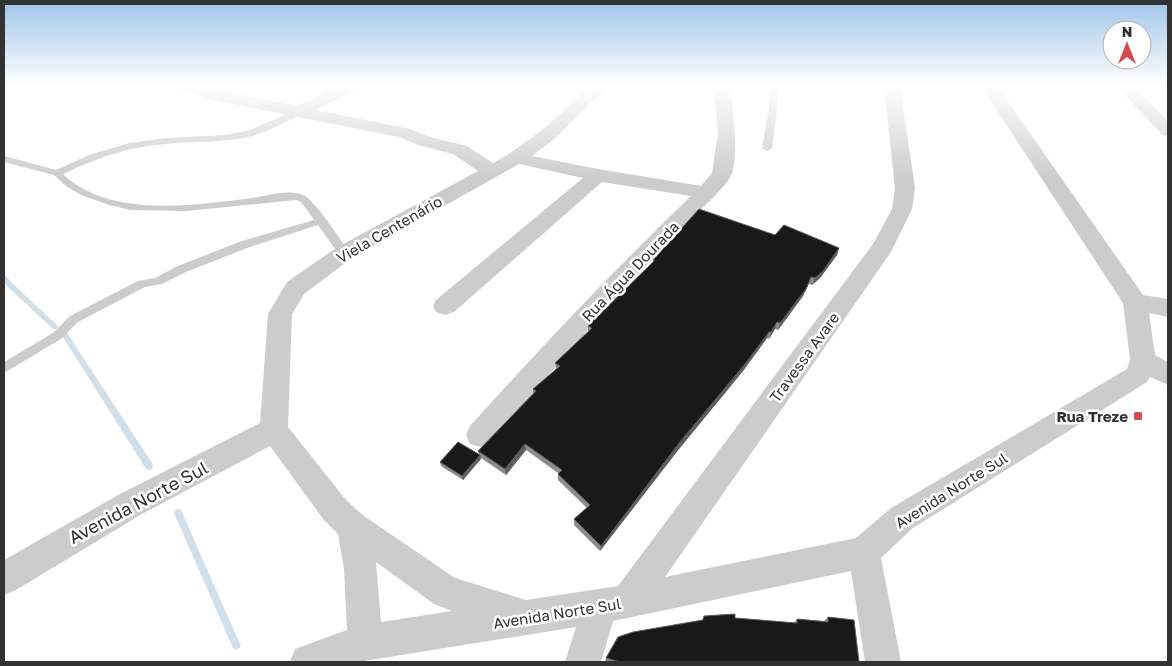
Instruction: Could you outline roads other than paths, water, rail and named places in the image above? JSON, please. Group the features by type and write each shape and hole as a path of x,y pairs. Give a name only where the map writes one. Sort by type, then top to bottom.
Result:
{"street":[{"path":"328,117 412,135 424,141 460,150 493,172"},
{"name":"Viela Centenário","path":"274,430 280,314 295,288 344,253 516,158 548,135 567,117"},
{"name":"Rua Água Dourada","path":"480,434 570,332 636,262 706,193 722,174 727,133 725,117"},
{"name":"Travessa Avare","path":"583,662 614,605 883,247 902,209 904,188 896,117"},
{"path":"1010,117 1135,302 1143,360 1168,374"},
{"path":"1155,117 1168,131"},
{"path":"516,158 598,175 706,193"},
{"path":"445,306 598,175"},
{"path":"1135,302 1168,308"},
{"name":"Avenida Norte Sul","path":"308,662 365,642 614,605 864,552 902,518 1138,374 1143,360"},
{"path":"274,430 336,510 353,527 446,592 528,618"},
{"name":"Avenida Norte Sul","path":"4,578 131,504 274,430"},
{"path":"353,527 361,569 365,642"},
{"path":"864,552 882,662"}],"lane":[{"path":"57,173 127,145 155,141 231,138 250,134 287,117"},
{"path":"767,148 772,117"},
{"path":"4,159 57,173 64,181 79,190 107,201 141,208 208,207 300,197 306,201 344,253"},
{"path":"4,368 57,336 74,319 142,284 158,281 182,269 243,245 321,222"}],"waterway":[{"path":"4,278 55,327"},
{"path":"65,335 149,466"},
{"path":"178,513 236,645"}],"place":[{"name":"Rua Treze","path":"1138,416"}]}
